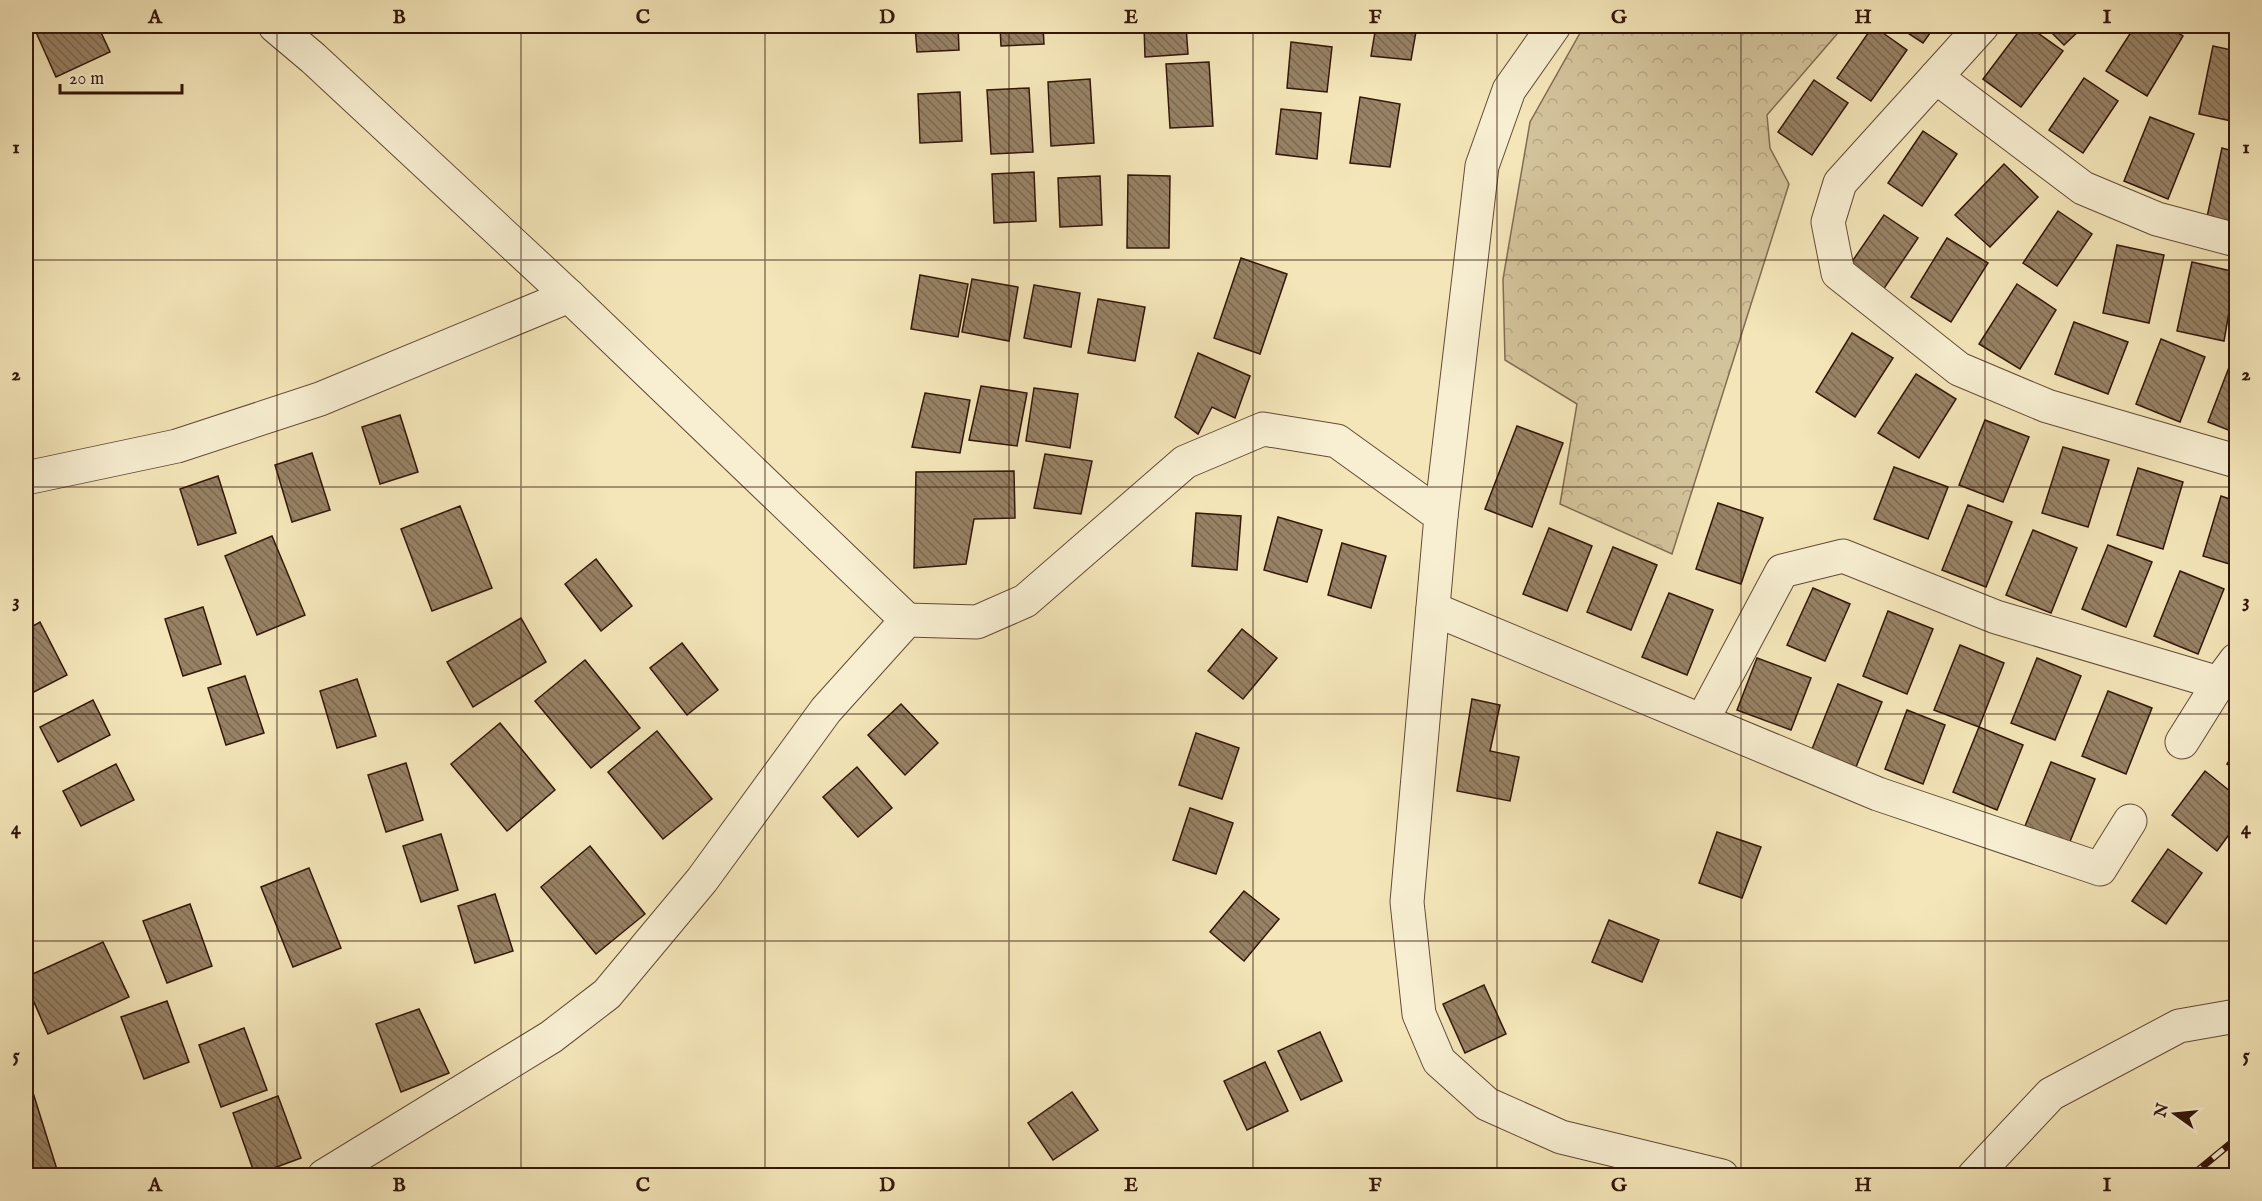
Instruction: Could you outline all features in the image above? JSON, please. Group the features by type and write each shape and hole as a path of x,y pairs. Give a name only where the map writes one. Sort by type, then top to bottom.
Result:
{"street":[{"path":"276,26 569,296 907,620 977,622 1025,601 1185,462 1263,429 1337,441 1441,516"},
{"path":"1554,26 1509,90 1482,166 1441,516 1407,902 1419,1014 1439,1060 1487,1104 1561,1137 1722,1176"},
{"path":"1982,26 1840,183 1828,222 1838,273 1959,369 2047,406 2236,461"},
{"path":"1936,77 2083,188 2157,219 2236,240"},
{"path":"26,478 177,446 320,399 569,296"},
{"path":"1703,719 1782,571 1843,556 1996,617 2228,671 2182,742"},
{"path":"1433,609 1703,719 1878,794 2100,869 2130,821"},
{"path":"324,1176 551,1036 607,994 702,880 826,710 907,620"},
{"path":"1974,1176 2051,1094 2179,1026 2236,1016"}],"green space":[{"path":"1584,26 1844,26 1767,115 1770,148 1789,184 1672,554 1560,504 1577,404 1505,360 1503,279 1530,122"}],"building":[{"path":"44,26 98,26 110,52 56,77 35,30"},
{"path":"915,26 958,26 959,50 917,52"},
{"path":"1000,26 1043,26 1044,44 1001,46"},
{"path":"1144,26 1186,26 1188,54 1145,57"},
{"path":"1302,26 1343,26 1342,30"},
{"path":"1376,26 1417,26 1411,60 1371,56"},
{"path":"1873,26 1907,50 1871,101 1837,78"},
{"path":"1897,26 1935,26 1923,43"},
{"path":"2023,26 2028,26 2063,51 2021,107 1983,79"},
{"path":"2045,26 2084,26 2064,45"},
{"path":"2135,26 2166,26 2183,36 2147,96 2106,71"},
{"path":"1291,42 1332,47 1327,92 1287,88"},
{"path":"2213,46 2236,51 2236,122 2199,114"},
{"path":"1209,62 1213,126 1170,128 1166,64"},
{"path":"2084,78 2118,101 2083,153 2049,130"},
{"path":"1090,79 1094,143 1051,146 1048,82"},
{"path":"1814,80 1848,103 1812,155 1778,132"},
{"path":"1029,88 1033,152 991,154 987,90"},
{"path":"960,92 962,141 920,143 918,94"},
{"path":"1360,97 1400,104 1390,167 1350,163"},
{"path":"1281,109 1321,113 1317,159 1276,154"},
{"path":"2150,117 2194,134 2168,199 2124,181"},
{"path":"1923,131 1957,154 1922,206 1888,183"},
{"path":"2222,148 2236,152 2236,223 2207,217"},
{"path":"2004,164 2038,197 1990,247 1955,215"},
{"path":"1034,172 1036,221 994,223 992,174"},
{"path":"1128,175 1170,176 1169,248 1127,248"},
{"path":"1100,176 1102,225 1060,227 1058,178"},
{"path":"2058,211 2092,234 2057,286 2023,263"},
{"path":"1884,215 1918,238 1883,290 1849,266"},
{"path":"1947,238 1988,263 1951,322 1911,297"},
{"path":"2117,245 2164,255 2149,323 2103,313"},
{"path":"1241,258 1287,274 1260,354 1214,338"},
{"path":"2192,262 2236,272 2224,341 2177,331"},
{"path":"920,275 968,284 958,337 911,329"},
{"path":"972,279 1018,287 1009,341 962,332"},
{"path":"2017,284 2056,310 2020,369 1979,344"},
{"path":"1034,285 1080,293 1071,347 1024,338"},
{"path":"1098,299 1145,307 1135,361 1088,353"},
{"path":"2074,322 2128,342 2108,394 2055,374"},
{"path":"1852,333 1893,358 1855,417 1816,392"},
{"path":"2161,339 2205,357 2180,422 2136,404"},
{"path":"1198,353 1250,376 1235,418 1212,407 1198,434 1175,417"},
{"path":"2233,357 2236,358 2236,433 2208,422"},
{"path":"1916,374 1956,399 1919,458 1878,433"},
{"path":"981,386 1027,393 1017,446 969,440"},
{"path":"1034,388 1078,394 1070,448 1026,441"},
{"path":"925,393 970,400 960,453 912,447"},
{"path":"400,415 418,472 380,484 362,427"},
{"path":"1985,420 2029,437 2003,502 1959,485"},
{"path":"1517,426 1563,443 1532,527 1485,509"},
{"path":"2063,447 2109,460 2088,527 2042,513"},
{"path":"312,453 330,510 292,522 275,465"},
{"path":"1045,454 1092,461 1081,514 1034,508"},
{"path":"1894,467 1948,487 1928,539 1874,519"},
{"path":"2138,468 2183,482 2163,549 2117,535"},
{"path":"1014,471 1015,518 974,519 966,564 914,568 916,472"},
{"path":"218,476 236,533 198,545 180,489"},
{"path":"2221,496 2236,501 2236,566 2203,556"},
{"path":"1718,503 1763,518 1741,584 1696,569"},
{"path":"1968,505 2012,522 1986,587 1942,570"},
{"path":"460,506 492,588 432,611 401,529"},
{"path":"1196,513 1241,516 1237,570 1192,566"},
{"path":"1278,517 1322,530 1307,582 1264,570"},
{"path":"1549,528 1592,546 1567,611 1523,594"},
{"path":"2033,530 2077,548 2051,613 2006,595"},
{"path":"272,536 305,615 257,635 225,556"},
{"path":"1342,543 1386,556 1371,608 1328,595"},
{"path":"2108,545 2152,562 2126,627 2082,609"},
{"path":"1613,547 1657,565 1631,630 1587,612"},
{"path":"596,559 632,606 601,631 565,584"},
{"path":"2180,571 2224,589 2198,654 2154,636"},
{"path":"1813,588 1850,604 1825,661 1787,645"},
{"path":"1669,593 1713,610 1687,675 1642,657"},
{"path":"203,607 221,664 183,676 165,619"},
{"path":"1888,611 1933,629 1907,694 1863,676"},
{"path":"521,618 546,662 473,707 447,662"},
{"path":"40,622 67,675 32,693 26,680 26,630"},
{"path":"1242,629 1277,658 1243,699 1208,671"},
{"path":"682,643 718,690 687,715 650,668"},
{"path":"1960,645 2004,663 1979,727 1934,710"},
{"path":"1757,658 1811,678 1791,730 1737,710"},
{"path":"2037,658 2081,676 2055,740 2011,723"},
{"path":"585,660 640,728 591,768 535,701"},
{"path":"245,676 264,733 226,745 208,688"},
{"path":"357,679 376,736 337,748 320,691"},
{"path":"1838,684 1882,702 1856,767 1812,749"},
{"path":"2108,691 2152,708 2126,774 2082,756"},
{"path":"1472,699 1500,705 1490,751 1519,757 1510,801 1457,791"},
{"path":"93,700 110,735 58,762 40,727"},
{"path":"901,704 938,743 905,775 868,735"},
{"path":"1907,710 1945,725 1923,784 1885,769"},
{"path":"500,723 555,790 507,831 451,764"},
{"path":"1979,727 2023,745 1997,810 1953,792"},
{"path":"657,731 712,799 663,839 608,772"},
{"path":"1196,733 1239,748 1222,799 1179,785"},
{"path":"2236,750 2236,770 2227,764"},
{"path":"2051,762 2095,779 2069,844 2025,826"},
{"path":"406,763 423,820 386,832 368,775"},
{"path":"116,764 134,800 81,826 63,791"},
{"path":"857,767 892,808 858,837 823,797"},
{"path":"2205,771 2236,796 2236,825 2217,851 2172,815"},
{"path":"1190,808 1233,823 1216,874 1173,860"},
{"path":"1717,832 1761,847 1742,898 1699,883"},
{"path":"441,834 458,890 421,902 403,846"},
{"path":"590,846 645,914 596,954 541,887"},
{"path":"2168,849 2202,873 2166,924 2132,901"},
{"path":"309,868 341,948 293,967 261,887"},
{"path":"1244,891 1279,919 1244,961 1210,932"},
{"path":"495,894 513,951 475,963 458,906"},
{"path":"190,904 212,966 167,983 143,921"},
{"path":"1609,920 1659,940 1642,982 1592,962"},
{"path":"103,942 129,997 48,1034 26,984 26,977"},
{"path":"1484,985 1506,1034 1465,1053 1443,1004"},
{"path":"167,1001 189,1062 144,1079 121,1017"},
{"path":"419,1009 449,1073 401,1092 376,1024"},
{"path":"244,1028 267,1090 221,1107 199,1045"},
{"path":"1320,1032 1342,1081 1301,1100 1278,1051"},
{"path":"1265,1062 1288,1111 1247,1130 1224,1081"},
{"path":"30,1083 59,1176 26,1176 26,1084"},
{"path":"1072,1092 1098,1130 1053,1160 1028,1123"},
{"path":"278,1096 301,1158 255,1175 233,1113"}],"railway":[{"path":"2191,1176 2236,1139"}]}
